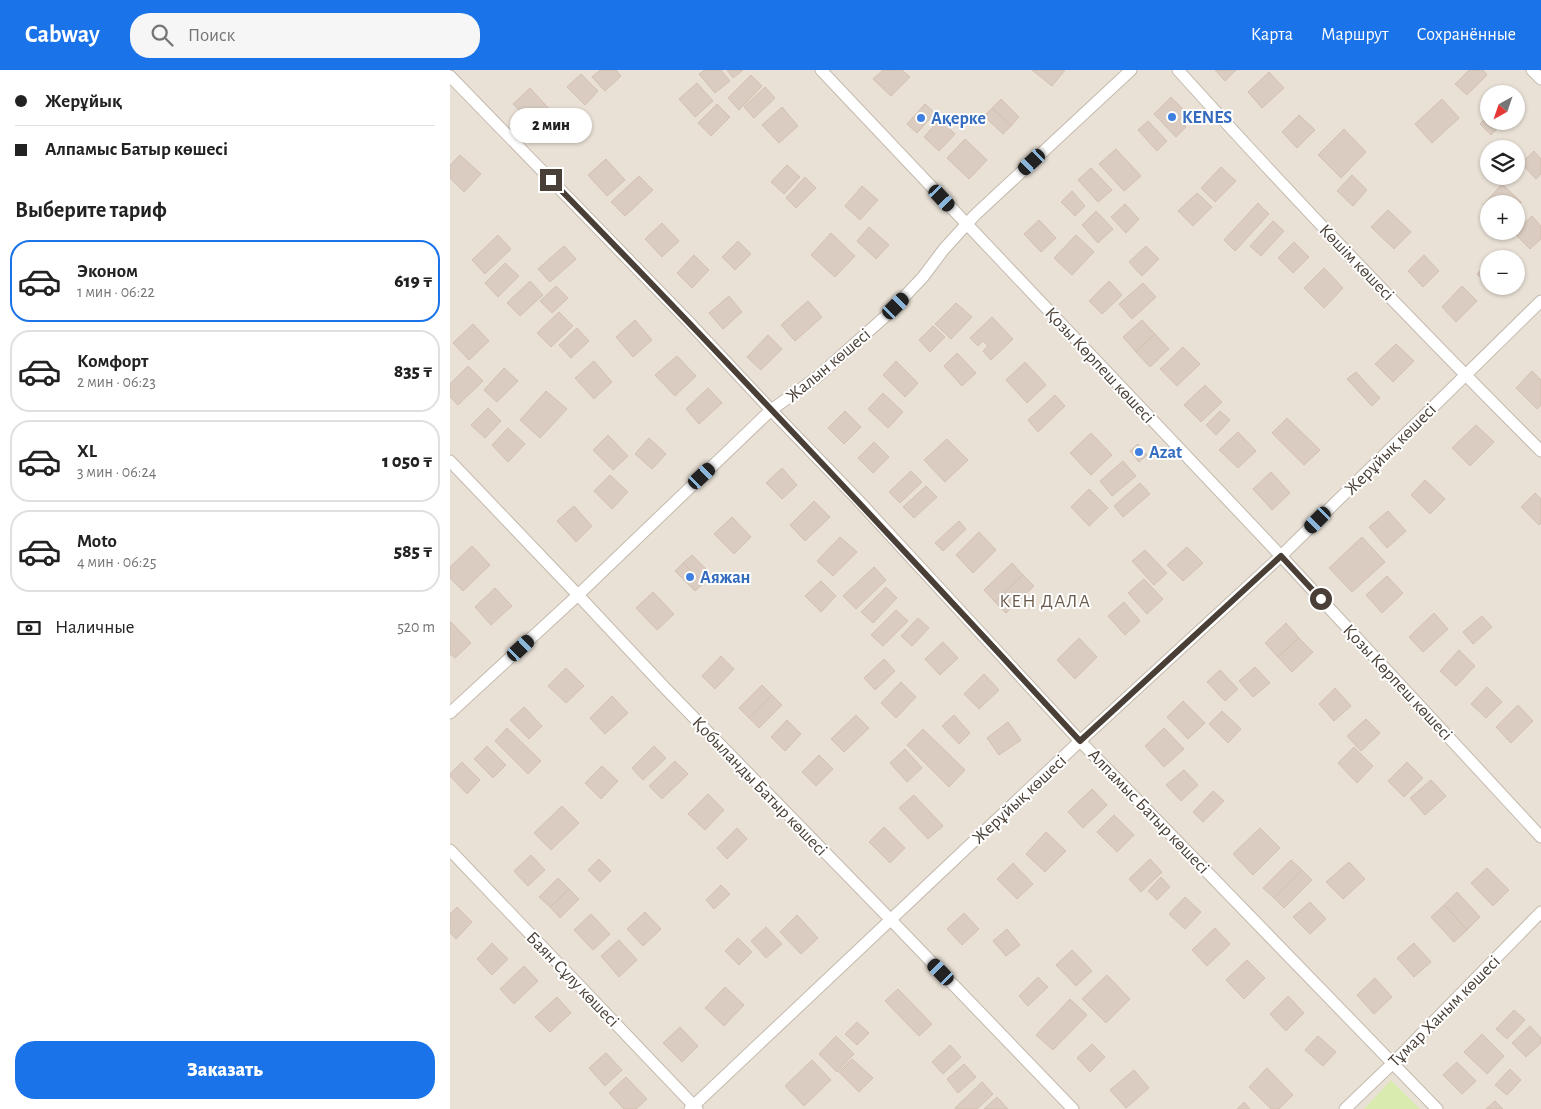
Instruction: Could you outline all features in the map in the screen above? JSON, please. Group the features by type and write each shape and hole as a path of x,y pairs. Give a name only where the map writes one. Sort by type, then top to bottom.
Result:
{"street":[{"name":"Қозы Көрпеш көшесі","path":"821,70 1281,556 1541,837"},
{"name":"Жалын көшесі","path":"450,713 578,595 771,410 816,378 888,314 923,277 966,224 1131,70"},
{"name":"Көшім көшесі","path":"1178,70 1239,138 1465,375 1541,451"},
{"path":"1532,70 1541,79"},
{"name":"Алпамыс Батыр көшесі","path":"450,76 687,320 863,506 1080,741 1438,1109"},
{"name":"Жерұйық көшесі","path":"694,1108 1080,741 1281,556 1541,301"},
{"name":"Қобыланды Батыр көшесі","path":"450,461 666,689 1073,1109"},
{"name":"Баян Сұлу көшесі","path":"450,850 694,1108"},
{"name":"Тұмар Ханым көшесі","path":"1345,1109 1393,1063 1541,912"}],"shaded area":[{"path":"450,70 1541,70 1541,1109 450,1109"}],"green space":[{"path":"1391,1080 1420,1109 1364,1109"}],"building":[{"path":"600,70 616,70 621,76 605,91 592,77"},
{"path":"705,70 721,70 730,81 715,93 699,74"},
{"path":"727,70 743,70 733,78"},
{"path":"883,70 902,70 910,77 891,96 873,79"},
{"path":"1032,70 1065,70 1052,86"},
{"path":"1215,70 1236,70 1225,81"},
{"path":"1469,70 1483,70 1487,75 1467,95 1455,84"},
{"path":"1269,72 1284,88 1262,108 1248,92"},
{"path":"581,74 598,91 585,105 567,87"},
{"path":"751,75 762,86 739,110 728,98"},
{"path":"697,83 713,101 695,117 679,99"},
{"path":"765,87 775,98 754,118 744,107"},
{"path":"530,88 551,111 535,127 513,104"},
{"path":"1171,97 1187,113 1179,121 1186,127 1176,137 1154,114"},
{"path":"1001,99 1019,117 1011,126 992,108"},
{"path":"1442,99 1459,118 1432,143 1415,124"},
{"path":"717,104 730,117 711,136 698,123"},
{"path":"925,104 935,113 917,133 907,124"},
{"path":"782,107 798,126 779,143 762,125"},
{"path":"992,108 1011,126 1003,134 984,116"},
{"path":"1299,115 1315,130 1297,148 1282,132"},
{"path":"940,119 955,134 939,151 924,137"},
{"path":"1148,121 1167,141 1157,151 1138,130"},
{"path":"1344,129 1366,152 1341,178 1318,155"},
{"path":"1486,130 1496,130 1491,135"},
{"path":"965,139 987,160 969,179 947,158"},
{"path":"1116,149 1141,176 1124,191 1099,164"},
{"path":"1534,151 1541,159 1541,174 1536,179 1525,167 1525,159"},
{"path":"460,155 481,174 464,192 450,178 450,165"},
{"path":"606,159 625,180 607,196 588,175"},
{"path":"787,165 800,177 784,194 771,182"},
{"path":"1221,167 1236,181 1215,202 1201,188"},
{"path":"1091,168 1112,190 1098,202 1078,180"},
{"path":"1352,175 1367,190 1353,206 1337,191"},
{"path":"639,176 653,190 625,216 611,202"},
{"path":"805,177 816,188 796,208 786,198"},
{"path":"1503,185 1514,195 1492,195"},
{"path":"862,186 878,200 860,220 845,206"},
{"path":"1072,191 1085,206 1075,216 1061,202"},
{"path":"1197,193 1212,207 1193,226 1178,211"},
{"path":"1258,203 1269,214 1235,251 1224,240"},
{"path":"1125,204 1139,219 1126,233 1111,217"},
{"path":"1388,210 1411,232 1394,249 1371,227"},
{"path":"1096,211 1113,229 1098,243 1082,225"},
{"path":"1532,216 1541,226 1541,239 1530,249 1521,240 1525,240 1525,223"},
{"path":"1039,220 1056,238 1041,252 1024,234"},
{"path":"1273,221 1284,231 1261,256 1250,246"},
{"path":"662,223 679,241 662,257 645,239"},
{"path":"869,227 889,245 876,259 857,241"},
{"path":"831,233 855,256 835,277 811,255"},
{"path":"498,235 511,249 485,274 472,260"},
{"path":"1076,235 1094,252 1072,275 1054,258"},
{"path":"738,241 751,254 735,270 722,257"},
{"path":"1294,242 1309,257 1293,273 1278,258"},
{"path":"564,246 576,259 550,282 538,269"},
{"path":"1146,246 1159,259 1142,276 1129,262"},
{"path":"694,255 709,270 692,288 677,273"},
{"path":"1424,255 1439,271 1423,287 1408,271"},
{"path":"505,263 519,276 498,297 485,283"},
{"path":"1324,268 1343,288 1324,308 1304,288"},
{"path":"530,281 543,295 520,316 507,303"},
{"path":"1109,281 1122,295 1102,314 1089,301"},
{"path":"1143,283 1156,297 1132,319 1119,304"},
{"path":"556,286 568,298 552,313 540,301"},
{"path":"1462,286 1477,301 1456,322 1442,307"},
{"path":"729,296 742,312 723,329 709,313"},
{"path":"808,301 822,317 795,341 781,325"},
{"path":"956,303 972,317 951,339 935,324"},
{"path":"559,312 573,326 551,347 537,333"},
{"path":"992,317 1013,339 991,360 983,351 988,346 983,341 978,346 970,338"},
{"path":"635,320 652,340 633,357 616,337"},
{"path":"1142,320 1155,334 1136,352 1123,337"},
{"path":"473,324 489,341 469,360 453,343"},
{"path":"933,326 945,337 930,352 919,340"},
{"path":"577,328 589,341 571,358 559,345"},
{"path":"1155,334 1169,349 1150,367 1136,352"},
{"path":"768,335 782,349 761,370 747,357"},
{"path":"1396,344 1414,361 1393,382 1375,364"},
{"path":"1183,347 1200,364 1177,386 1160,369"},
{"path":"957,353 976,373 962,386 944,366"},
{"path":"677,356 696,376 675,396 655,375"},
{"path":"594,361 612,382 594,399 575,378"},
{"path":"896,361 918,383 905,397 883,375"},
{"path":"1025,362 1046,385 1027,403 1006,380"},
{"path":"468,366 483,381 458,405 450,397 450,384"},
{"path":"504,368 518,381 497,402 484,390"},
{"path":"1532,371 1541,380 1541,405 1537,409 1516,388"},
{"path":"1356,372 1380,398 1372,406 1347,379"},
{"path":"1205,385 1222,402 1201,422 1184,405"},
{"path":"708,388 722,403 699,424 686,409"},
{"path":"546,391 567,409 540,438 520,420"},
{"path":"883,393 903,412 888,428 868,409"},
{"path":"1055,395 1065,406 1038,432 1028,420"},
{"path":"488,408 501,421 485,438 471,425"},
{"path":"845,411 861,427 844,444 828,428"},
{"path":"1220,411 1230,420 1216,435 1206,425"},
{"path":"1287,418 1320,450 1304,465 1272,433"},
{"path":"1476,425 1494,442 1470,466 1452,448"},
{"path":"508,428 525,444 508,462 492,445"},
{"path":"1238,432 1256,451 1238,468 1219,450"},
{"path":"1091,433 1112,455 1091,475 1070,453"},
{"path":"608,435 628,456 613,470 593,450"},
{"path":"649,438 666,454 652,469 635,454"},
{"path":"947,439 968,460 945,482 924,460"},
{"path":"874,442 889,457 873,473 858,458"},
{"path":"1138,444 1147,455 1139,462 1130,451"},
{"path":"1123,461 1136,476 1112,496 1100,481"},
{"path":"782,468 797,485 782,499 766,483"},
{"path":"911,471 922,482 900,503 889,492"},
{"path":"1271,472 1290,493 1272,510 1253,489"},
{"path":"610,475 628,492 612,509 594,491"},
{"path":"1425,480 1445,499 1430,514 1411,495"},
{"path":"1140,483 1150,494 1123,517 1114,506"},
{"path":"926,486 937,497 914,518 903,507"},
{"path":"1089,489 1108,508 1089,526 1071,507"},
{"path":"1535,493 1541,499 1541,523 1539,525 1521,507"},
{"path":"814,501 830,517 805,541 790,525"},
{"path":"574,506 592,526 576,542 557,521"},
{"path":"1388,511 1406,531 1387,548 1369,527"},
{"path":"732,517 751,537 734,554 714,534"},
{"path":"959,521 966,529 943,551 935,543"},
{"path":"979,532 996,550 973,573 956,555"},
{"path":"840,537 857,552 833,576 817,561"},
{"path":"1362,537 1385,562 1352,592 1329,568"},
{"path":"472,546 490,565 463,591 450,578 450,567"},
{"path":"1187,547 1203,563 1183,581 1167,565"},
{"path":"1145,550 1167,573 1154,585 1132,561"},
{"path":"692,555 712,575 704,583 683,563"},
{"path":"683,563 704,583 695,591 675,571"},
{"path":"1012,563 1023,575 995,602 984,590"},
{"path":"874,567 886,580 856,609 843,596"},
{"path":"1023,575 1034,586 1006,613 995,602"},
{"path":"1387,576 1403,593 1382,613 1366,595"},
{"path":"1144,579 1163,599 1147,614 1128,593"},
{"path":"821,581 836,596 821,612 805,596"},
{"path":"886,587 897,598 873,623 861,612"},
{"path":"495,588 512,606 491,625 475,607"},
{"path":"653,592 674,614 657,630 636,608"},
{"path":"1124,602 1140,621 1125,635 1108,616"},
{"path":"896,610 908,621 883,646 871,635"},
{"path":"1434,613 1448,629 1423,652 1409,637"},
{"path":"1482,616 1492,627 1473,644 1463,632"},
{"path":"918,618 929,628 912,646 901,636"},
{"path":"450,621 471,643 455,658 450,654"},
{"path":"1286,623 1299,638 1278,657 1265,643"},
{"path":"1079,638 1097,657 1075,679 1057,660"},
{"path":"1299,638 1313,652 1292,672 1278,657"},
{"path":"943,642 958,658 940,675 925,659"},
{"path":"1459,650 1475,666 1456,686 1440,671"},
{"path":"721,656 734,669 715,689 702,676"},
{"path":"884,659 895,671 875,690 864,678"},
{"path":"1255,667 1270,683 1253,697 1239,681"},
{"path":"566,668 584,686 566,703 548,686"},
{"path":"1220,670 1238,689 1225,701 1207,682"},
{"path":"984,674 999,690 979,709 964,694"},
{"path":"901,682 916,697 896,718 881,703"},
{"path":"762,685 772,695 749,718 739,708"},
{"path":"1487,687 1502,702 1486,718 1471,704"},
{"path":"1335,688 1351,706 1334,721 1319,704"},
{"path":"772,695 782,705 759,728 749,718"},
{"path":"612,696 628,713 605,734 590,718"},
{"path":"1183,701 1205,723 1188,739 1167,717"},
{"path":"1518,705 1533,721 1511,743 1496,727"},
{"path":"524,707 542,726 529,739 510,720"},
{"path":"1222,711 1241,729 1228,743 1209,724"},
{"path":"856,715 869,728 844,752 831,739"},
{"path":"954,715 970,733 959,744 942,726"},
{"path":"1366,719 1380,733 1361,751 1347,736"},
{"path":"787,720 801,734 785,751 771,737"},
{"path":"1008,722 1021,740 999,755 987,738"},
{"path":"507,728 541,761 528,774 495,741"},
{"path":"1164,728 1184,749 1164,767 1145,746"},
{"path":"923,729 965,770 949,787 907,745"},
{"path":"487,746 506,765 493,778 474,759"},
{"path":"654,746 666,758 643,780 632,768"},
{"path":"1354,747 1373,766 1357,783 1338,763"},
{"path":"905,749 922,768 907,782 890,763"},
{"path":"819,755 833,769 816,786 802,772"},
{"path":"675,761 688,774 662,799 649,786"},
{"path":"462,762 480,780 467,794 450,776"},
{"path":"1407,762 1423,778 1404,797 1388,781"},
{"path":"602,766 618,781 601,799 585,783"},
{"path":"1184,770 1198,785 1181,801 1166,785"},
{"path":"1431,780 1446,796 1425,815 1410,798"},
{"path":"1092,789 1107,805 1083,828 1068,812"},
{"path":"1213,791 1224,801 1203,822 1193,812"},
{"path":"708,794 724,810 705,830 688,814"},
{"path":"914,795 943,826 928,839 899,808"},
{"path":"562,806 579,823 551,850 534,833"},
{"path":"1114,815 1134,835 1117,852 1097,832"},
{"path":"884,827 905,848 890,863 869,842"},
{"path":"737,828 747,839 727,859 717,848"},
{"path":"1260,828 1280,848 1253,875 1233,854"},
{"path":"1046,832 1066,851 1045,872 1026,854"},
{"path":"531,855 545,870 528,886 514,871"},
{"path":"599,859 611,871 600,882 588,870"},
{"path":"1150,859 1162,872 1141,892 1129,879"},
{"path":"1291,860 1302,870 1274,898 1263,888"},
{"path":"1349,862 1365,879 1343,899 1326,882"},
{"path":"1013,863 1033,884 1017,899 997,879"},
{"path":"1487,868 1509,890 1493,906 1471,883"},
{"path":"1302,870 1312,880 1284,908 1274,898"},
{"path":"1161,877 1170,887 1157,900 1148,891"},
{"path":"558,878 569,889 550,907 539,897"},
{"path":"721,885 730,894 714,909 706,900"},
{"path":"569,889 579,899 560,918 550,907"},
{"path":"1457,892 1480,917 1467,930 1444,905"},
{"path":"1185,897 1201,912 1185,929 1169,914"},
{"path":"1310,902 1326,919 1310,934 1293,917"},
{"path":"1444,905 1467,930 1454,942 1431,917"},
{"path":"457,907 472,922 456,939 450,933 450,914"},
{"path":"645,912 661,929 643,946 627,929"},
{"path":"964,913 979,929 962,945 947,929"},
{"path":"591,914 610,934 593,950 574,930"},
{"path":"797,915 818,938 801,954 780,932"},
{"path":"766,927 782,944 766,958 751,941"},
{"path":"1215,928 1230,944 1207,966 1192,950"},
{"path":"1007,929 1020,945 1006,956 993,941"},
{"path":"738,938 752,952 739,965 725,951"},
{"path":"619,940 637,960 619,977 601,956"},
{"path":"492,943 508,959 492,975 477,959"},
{"path":"1414,943 1431,962 1414,977 1397,958"},
{"path":"1072,950 1092,971 1076,986 1056,965"},
{"path":"1247,960 1265,978 1244,999 1226,980"},
{"path":"524,966 538,981 514,1004 500,989"},
{"path":"1107,975 1130,999 1106,1023 1082,999"},
{"path":"1038,977 1048,987 1028,1006 1019,996"},
{"path":"1375,978 1392,997 1374,1014 1357,995"},
{"path":"725,987 744,1005 724,1026 705,1008"},
{"path":"898,989 932,1024 919,1036 885,1001"},
{"path":"1288,996 1304,1013 1286,1031 1270,1014"},
{"path":"557,997 571,1013 550,1032 535,1017"},
{"path":"1070,999 1087,1015 1053,1050 1036,1035"},
{"path":"1514,1010 1525,1020 1507,1039 1496,1029"},
{"path":"857,1022 869,1033 857,1045 845,1034"},
{"path":"1530,1026 1541,1038 1541,1043 1526,1057 1512,1043"},
{"path":"680,1027 698,1046 682,1062 663,1043"},
{"path":"1482,1034 1504,1056 1487,1074 1464,1052"},
{"path":"836,1036 854,1054 837,1072 819,1054"},
{"path":"1318,1036 1336,1052 1323,1066 1305,1050"},
{"path":"1092,1044 1105,1057 1090,1072 1077,1058"},
{"path":"950,1045 961,1057 943,1074 932,1062"},
{"path":"606,1053 622,1070 605,1086 589,1068"},
{"path":"852,1059 873,1078 859,1092 839,1072"},
{"path":"812,1060 831,1080 804,1106 785,1086"},
{"path":"1457,1062 1476,1081 1462,1094 1443,1075"},
{"path":"964,1064 976,1077 958,1093 947,1079"},
{"path":"1267,1068 1293,1095 1279,1109 1271,1109 1249,1087"},
{"path":"1510,1069 1521,1080 1507,1095 1495,1085"},
{"path":"1134,1070 1149,1088 1126,1108 1110,1090"},
{"path":"626,1077 647,1099 636,1109 624,1109 609,1093"},
{"path":"982,1082 993,1094 977,1109 955,1108"},
{"path":"997,1097 1008,1109 984,1109"},
{"path":"1495,1101 1503,1109 1486,1109"},
{"path":"1244,1102 1250,1109 1237,1109"}],"place":[{"name":"KENES","path":"1172,117"},
{"name":"Ақерке","path":"921,118"},
{"name":"Azat","path":"1139,452"},
{"name":"Аяжан","path":"690,577"}],"district":[{"name":"КЕН ДАЛА","path":"1045,600"}],"route":[{"path":"551,180 687,320 856,499 1080,741 1281,556 1321,599"}]}
